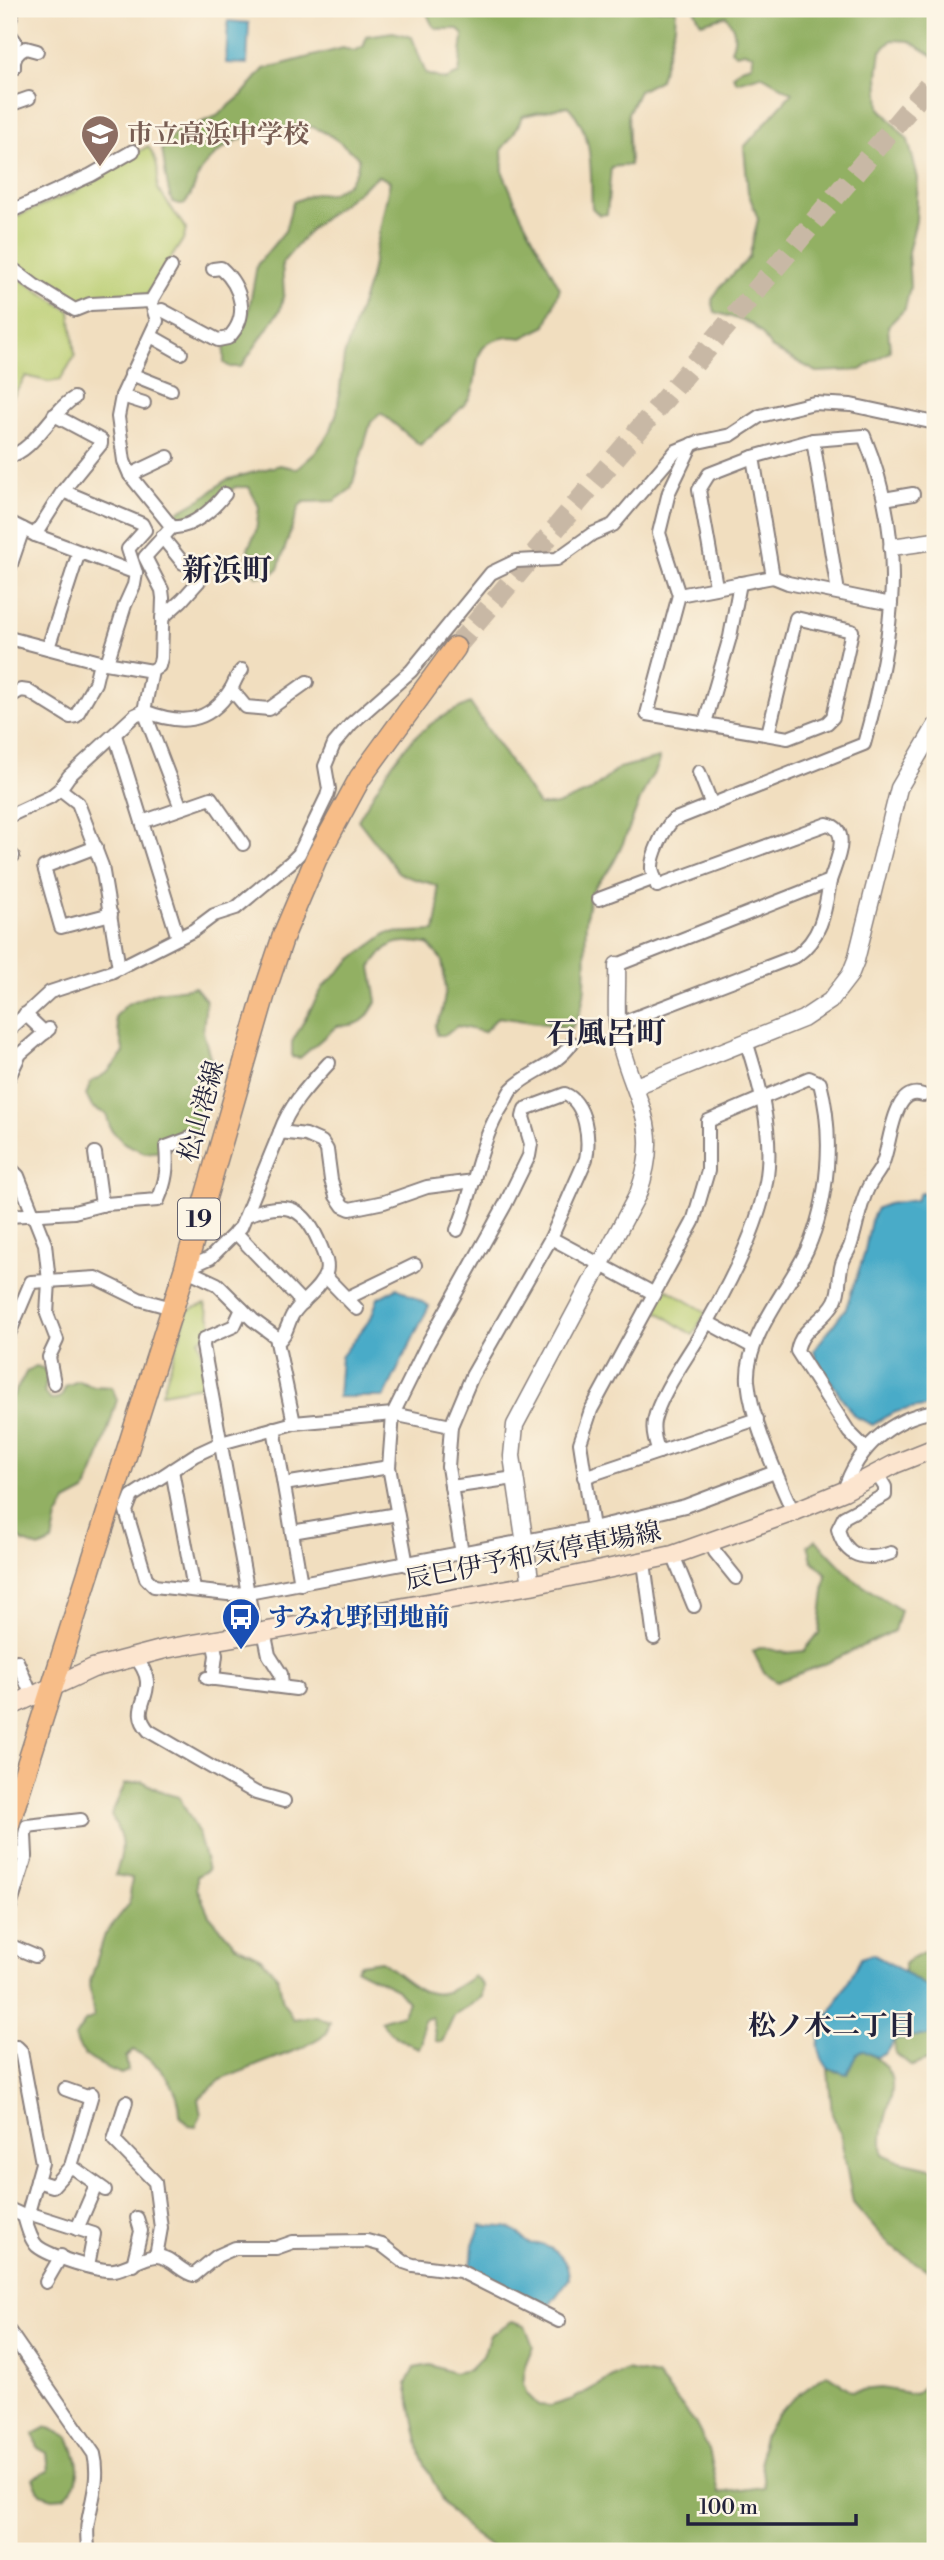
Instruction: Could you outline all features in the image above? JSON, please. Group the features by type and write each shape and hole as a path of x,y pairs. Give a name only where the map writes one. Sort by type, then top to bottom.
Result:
{"main road":[{"name":"松山港線","path":"9,1823 42,1691 185,1269 266,988 299,895 360,778 455,648"},
{"name":"辰巳伊予和気停車場線","path":"9,1707 93,1668 134,1656 531,1585 673,1555 793,1512 935,1448"}],"street":[{"path":"9,23 13,9"},
{"path":"9,38 12,37 15,41 9,50"},
{"path":"9,69 14,68 14,59 20,50 26,48 37,51"},
{"path":"9,106 29,98"},
{"path":"9,212 91,175 133,152"},
{"path":"9,266 75,310 90,304 153,306 218,340 228,338 237,324 242,303 234,282 227,273 222,268 213,269"},
{"path":"171,267 153,306 157,321 122,396 118,417 124,461 130,475 172,527 178,528 205,514 225,494"},
{"path":"151,336 181,353"},
{"path":"131,373 171,390"},
{"path":"122,396 144,403"},
{"path":"9,457 23,451 54,415 74,398"},
{"path":"9,1030 50,992 119,968 202,926 214,915 236,908 296,859 327,796 329,789 325,766 334,744 351,724 411,671 491,573 516,561 557,559 592,534 613,525 669,457 692,443 720,439 740,430 760,416 807,404 850,405 935,423"},
{"path":"619,1024 796,956 814,940 820,929 842,840 838,829 827,824 657,886 652,870 668,825 673,820 864,744 886,662 892,547 884,499 864,436 866,410"},
{"path":"9,544 21,528 63,491 101,444 101,440 54,415"},
{"path":"716,586 699,490 709,474 753,457 813,440 864,436"},
{"path":"813,440 838,592"},
{"path":"692,443 669,492 659,533 679,595 647,715 788,738 827,723 832,717 852,631 796,618 768,734"},
{"path":"130,475 168,457"},
{"path":"753,457 773,577"},
{"path":"9,697 21,690 28,691 70,717 76,716 104,663 136,573 128,549 145,530 142,524 63,491"},
{"path":"884,499 913,494"},
{"path":"172,527 145,557 163,594 161,658 159,666 152,671 144,711 181,808"},
{"path":"21,528 136,573"},
{"path":"9,570 21,528"},
{"path":"162,537 183,563"},
{"path":"892,547 935,541"},
{"path":"48,648 79,552"},
{"path":"679,595 773,577 788,583 891,604"},
{"path":"162,618 183,600 198,581"},
{"path":"705,723 730,637 740,583"},
{"path":"9,638 104,663 152,671"},
{"path":"9,816 50,797 60,789 69,776 135,715 144,711 172,719 193,720 211,710 230,689 242,670"},
{"path":"230,689 246,707 272,713 307,682"},
{"path":"636,1086 803,1019 830,1001 845,982 856,960 899,788 935,727"},
{"path":"115,735 178,938"},
{"path":"699,772 712,805"},
{"path":"60,789 78,803 96,847 102,866 119,968"},
{"path":"142,822 211,798 243,844"},
{"path":"96,847 44,867 61,927 111,914"},
{"path":"599,898 655,878"},
{"path":"531,1585 512,1456 513,1437 519,1416 638,1194 648,1161 648,1126 621,1045 617,965 830,881"},
{"path":"9,1077 20,1055 47,1031 25,1014"},
{"path":"659,1452 653,1435 654,1420 681,1365 707,1322 754,1226 762,1198 768,1168 766,1126 762,1097 746,1041"},
{"path":"457,1230 469,1203 493,1118 512,1089 556,1060 572,1043"},
{"path":"185,1269 210,1258 247,1215 293,1105 329,1063"},
{"path":"593,1528 580,1443 591,1410 693,1222 708,1171 708,1121 809,1078 820,1083 826,1105 829,1147 819,1212 807,1250 754,1347 748,1379 757,1419 775,1472 793,1512"},
{"path":"407,1565 389,1467 393,1413 428,1343 505,1205 528,1156 531,1144 523,1117 525,1109 565,1094 576,1102 584,1122 588,1147 581,1172 551,1238 472,1376 451,1426 448,1467 462,1554"},
{"path":"866,1449 849,1432 797,1351 801,1337 828,1311 835,1300 843,1260 850,1248 868,1188 880,1171 887,1153 900,1104 906,1095 923,1095"},
{"path":"280,1132 306,1135 322,1142 327,1150 336,1196 343,1206 350,1209 384,1202 427,1187 474,1181"},
{"path":"9,1216 74,1212 102,1205 158,1200 165,1184 166,1147 190,1138"},
{"path":"95,1153 102,1205"},
{"path":"9,1167 18,1176 45,1244 49,1281 47,1314 57,1339 50,1356 54,1383"},
{"path":"247,1215 285,1205 295,1209 306,1218 315,1233 328,1267 325,1276 291,1317 284,1335 277,1342"},
{"path":"235,1232 303,1303"},
{"path":"551,1238 653,1293"},
{"path":"346,1298 404,1276 415,1265"},
{"path":"185,1269 217,1284 271,1332 277,1342 294,1423"},
{"path":"325,1276 357,1309"},
{"path":"9,1334 31,1282 96,1278 139,1299 172,1308"},
{"path":"242,1309 234,1326 204,1339 202,1346 248,1593 259,1632 281,1674 282,1687"},
{"path":"707,1322 754,1347"},
{"path":"844,1491 849,1474 866,1449 892,1425 905,1418 935,1411"},
{"path":"451,1426 393,1413 294,1423 221,1443 195,1455 132,1496 126,1511 146,1578 154,1586 228,1594 248,1593 593,1528 685,1506 775,1472"},
{"path":"584,1477 757,1419"},
{"path":"274,1428 301,1584"},
{"path":"284,1484 389,1467"},
{"path":"172,1470 194,1590"},
{"path":"877,1474 885,1486 885,1495 845,1517 838,1529 847,1550 855,1554 881,1556 891,1553"},
{"path":"451,1487 515,1478"},
{"path":"292,1532 397,1514"},
{"path":"711,1542 715,1552 736,1578"},
{"path":"673,1555 694,1606"},
{"path":"644,1562 654,1638"},
{"path":"214,1640 216,1655 210,1679 296,1689"},
{"path":"134,1656 147,1674 147,1691 140,1712 149,1731 256,1793 284,1801"},
{"path":"9,1665 17,1661 42,1691"},
{"path":"10,1901 26,1856 27,1826 81,1820"},
{"path":"9,1850 26,1856"},
{"path":"9,1945 36,1956"},
{"path":"9,2047 17,2047 21,2051 42,2163 26,2215 36,2244 88,2266 111,2270 156,2256 173,2262 188,2274 194,2275 217,2256 234,2248 275,2248 293,2242 367,2241 382,2245 412,2265 460,2271 559,2321"},
{"path":"37,2182 52,2186 71,2166 91,2096 65,2089"},
{"path":"126,2102 114,2140 155,2182 161,2228 156,2256"},
{"path":"71,2166 100,2188 77,2229"},
{"path":"9,2209 94,2234 88,2266"},
{"path":"132,2265 141,2231 137,2218"},
{"path":"46,2283 61,2256"},
{"path":"9,2331 94,2454 97,2471 87,2525 88,2551"}],"green space":[{"path":"426,9 676,9 675,26 660,80 639,91 628,113 630,165 611,167 607,214 599,215 592,208 587,141 577,117 568,106 523,116 502,149 503,173 521,215 560,288 546,326 522,338 505,338 487,344 478,358 474,384 468,400 420,445 381,413 371,422 351,489 334,501 304,502 299,506 278,569 270,576 256,576 247,562 248,549 256,531 259,507 249,487 235,487 204,512 177,524 172,520 174,514 204,497 226,480 280,465 297,469 315,453 330,432 337,412 344,356 370,278 390,181 378,176 312,228 282,263 284,293 280,310 241,367 230,367 224,363 224,348 235,340 248,315 257,265 285,231 293,202 316,193 330,194 348,184 357,170 359,158 333,137 313,127 280,128 255,133 232,143 212,158 203,168 183,205 172,202 162,149 175,133 217,116 242,95 264,69 343,48 354,51 364,46 366,36 393,32 412,37 426,74 445,80 459,74 463,35 458,29 440,29 433,26"},
{"path":"694,9 935,9 935,57 909,41 892,40 881,51 878,75 880,108 908,140 918,178 916,221 908,252 910,287 905,309 888,326 890,351 860,370 817,372 771,348 762,334 750,323 715,312 712,300 720,287 749,258 758,219 748,192 744,147 792,93 761,75 737,82 733,76 741,68 752,65 753,55 744,52 736,54 731,50 734,32 726,16 701,23"},
{"path":"148,146 157,166 157,188 186,229 184,238 147,295 89,299 74,305 11,263 10,219 74,192"},
{"path":"14,275 70,311 75,356 60,380 49,382 26,376 9,403 9,283"},
{"path":"470,703 539,805 557,805 591,791 619,768 659,758 657,768 615,860 592,892 586,926 585,981 579,1014 571,1028 498,1017 484,1032 457,1026 446,1035 437,1035 435,1026 442,1012 446,989 442,960 428,944 401,942 383,951 371,967 377,1001 366,1018 352,1025 337,1026 300,1058 292,1057 292,1042 323,987 352,959 387,933 435,931 439,908 437,886 398,872 358,820 408,744 436,721"},
{"path":"195,987 206,1000 203,1032 212,1064 195,1134 164,1151 145,1153 124,1143 111,1130 106,1114 92,1107 86,1095 91,1082 108,1072 124,1053 115,1017 127,1004 157,992"},
{"path":"663,1287 706,1312 693,1335 652,1308"},
{"path":"205,1304 215,1332 199,1339 207,1385 162,1393 188,1310"},
{"path":"36,1366 45,1369 47,1378 44,1393 51,1400 61,1397 66,1386 78,1381 93,1386 112,1387 117,1400 100,1456 85,1492 66,1502 57,1518 52,1542 39,1548 23,1542 9,1525 9,1403 27,1371"},
{"path":"816,1540 853,1579 900,1610 894,1631 825,1664 776,1682 764,1673 753,1651 762,1647 786,1653 804,1651 819,1633 826,1574 812,1560 808,1545"},
{"path":"142,1781 164,1793 179,1797 198,1832 208,1870 197,1876 197,1888 209,1915 235,1945 261,1958 278,1977 283,2002 293,2019 316,2016 330,2022 327,2033 304,2047 222,2079 198,2099 201,2115 196,2127 189,2126 180,2117 177,2096 167,2077 143,2055 133,2050 126,2057 128,2071 121,2074 87,2057 75,2037 85,2021 94,2017 89,1985 105,1934 129,1904 132,1878 115,1875 122,1845 111,1815 125,1784"},
{"path":"935,1945 935,1992 904,1972 904,1964"},
{"path":"381,1961 413,1985 431,1993 449,1991 474,1976 483,1985 482,1997 454,2016 442,2042 436,2041 432,2017 423,2020 422,2043 419,2048 397,2038 380,2021 403,2014 408,2002 397,1989 356,1969 360,1964"},
{"path":"935,2036 935,2057 912,2066 895,2053 894,2040"},
{"path":"862,2049 879,2060 889,2072 892,2083 882,2137 883,2154 896,2160 935,2169 935,2275 890,2246 853,2203 840,2132 832,2114 828,2069 847,2074 857,2052"},
{"path":"512,2321 525,2325 533,2346 526,2363 523,2384 527,2394 538,2405 551,2406 573,2399 626,2370 657,2376 694,2421 709,2450 719,2493 764,2487 761,2454 768,2428 784,2407 827,2374 852,2391 881,2388 915,2394 935,2376 935,2551 626,2551 603,2546 567,2551 496,2551 469,2531 444,2504 421,2456 406,2384 414,2368 430,2365 454,2373 469,2370 483,2356 490,2335"},
{"path":"47,2427 69,2437 77,2461 78,2475 65,2497 53,2498 40,2494 33,2478 49,2471 47,2453 38,2448 34,2434"}],"water":[{"path":"228,21 249,23 247,64 226,63"},
{"path":"935,1186 935,1405 896,1412 873,1425 854,1416 816,1359 814,1350 846,1308 864,1255 871,1220 877,1208 916,1200 920,1193 930,1192"},
{"path":"397,1288 429,1306 384,1397 338,1397 341,1357 371,1318 378,1298"},
{"path":"872,1954 935,1992 935,2036 894,2040 885,2054 876,2057 862,2050 857,2053 847,2074 828,2068 825,2064 819,2051 820,2032 861,1958"},
{"path":"481,2225 511,2228 528,2243 544,2246 560,2256 567,2266 569,2279 548,2307 471,2271 473,2245"}],"tunnel":[{"path":"455,648 935,78"}],"place":[{"name":"市立高浜中学校","path":"100,168"},
{"name":"すみれ野団地前","path":"241,1651"}],"district":[{"name":"新浜町","path":"227,570"},
{"name":"石風呂町","path":"606,1033"},
{"name":"松ノ木二丁目","path":"832,2025"}]}
